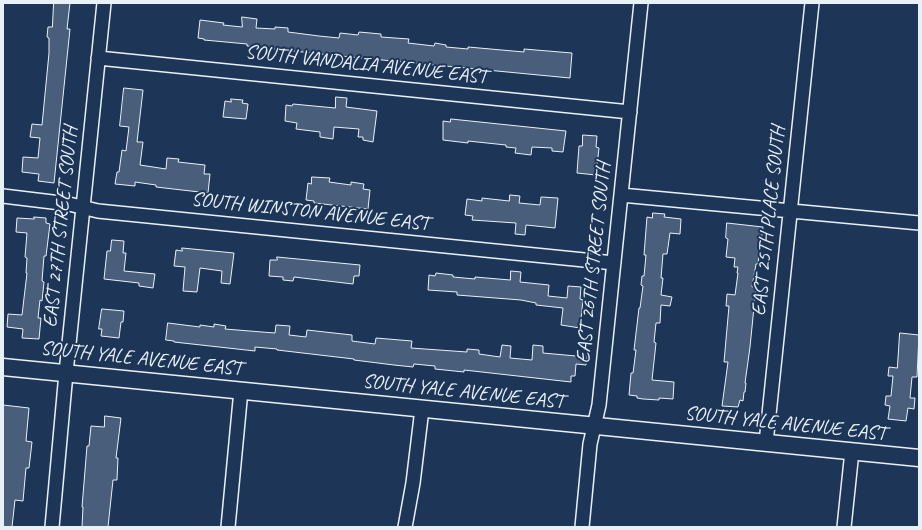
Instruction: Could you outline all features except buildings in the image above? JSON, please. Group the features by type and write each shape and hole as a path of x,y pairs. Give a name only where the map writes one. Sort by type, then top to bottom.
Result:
{"main road":[{"name":"SOUTH YALE AVENUE EAST","path":"3,367 919,458"}],"street":[{"name":"EAST 27TH STREET SOUTH","path":"52,527 66,373 104,3"},
{"name":"EAST 26TH STREET SOUTH","path":"582,527 590,444 599,405 641,3"},
{"name":"EAST 25TH PLACE SOUTH","path":"766,443 786,240 791,211 812,3"},
{"name":"SOUTH VANDALIA AVENUE EAST","path":"98,58 630,112"},
{"path":"621,195 919,223"},
{"name":"SOUTH WINSTON AVENUE EAST","path":"3,196 69,204 98,211 614,263"},
{"path":"228,527 241,390"},
{"path":"405,527 413,483 422,409"},
{"path":"844,527 852,452"}]}
